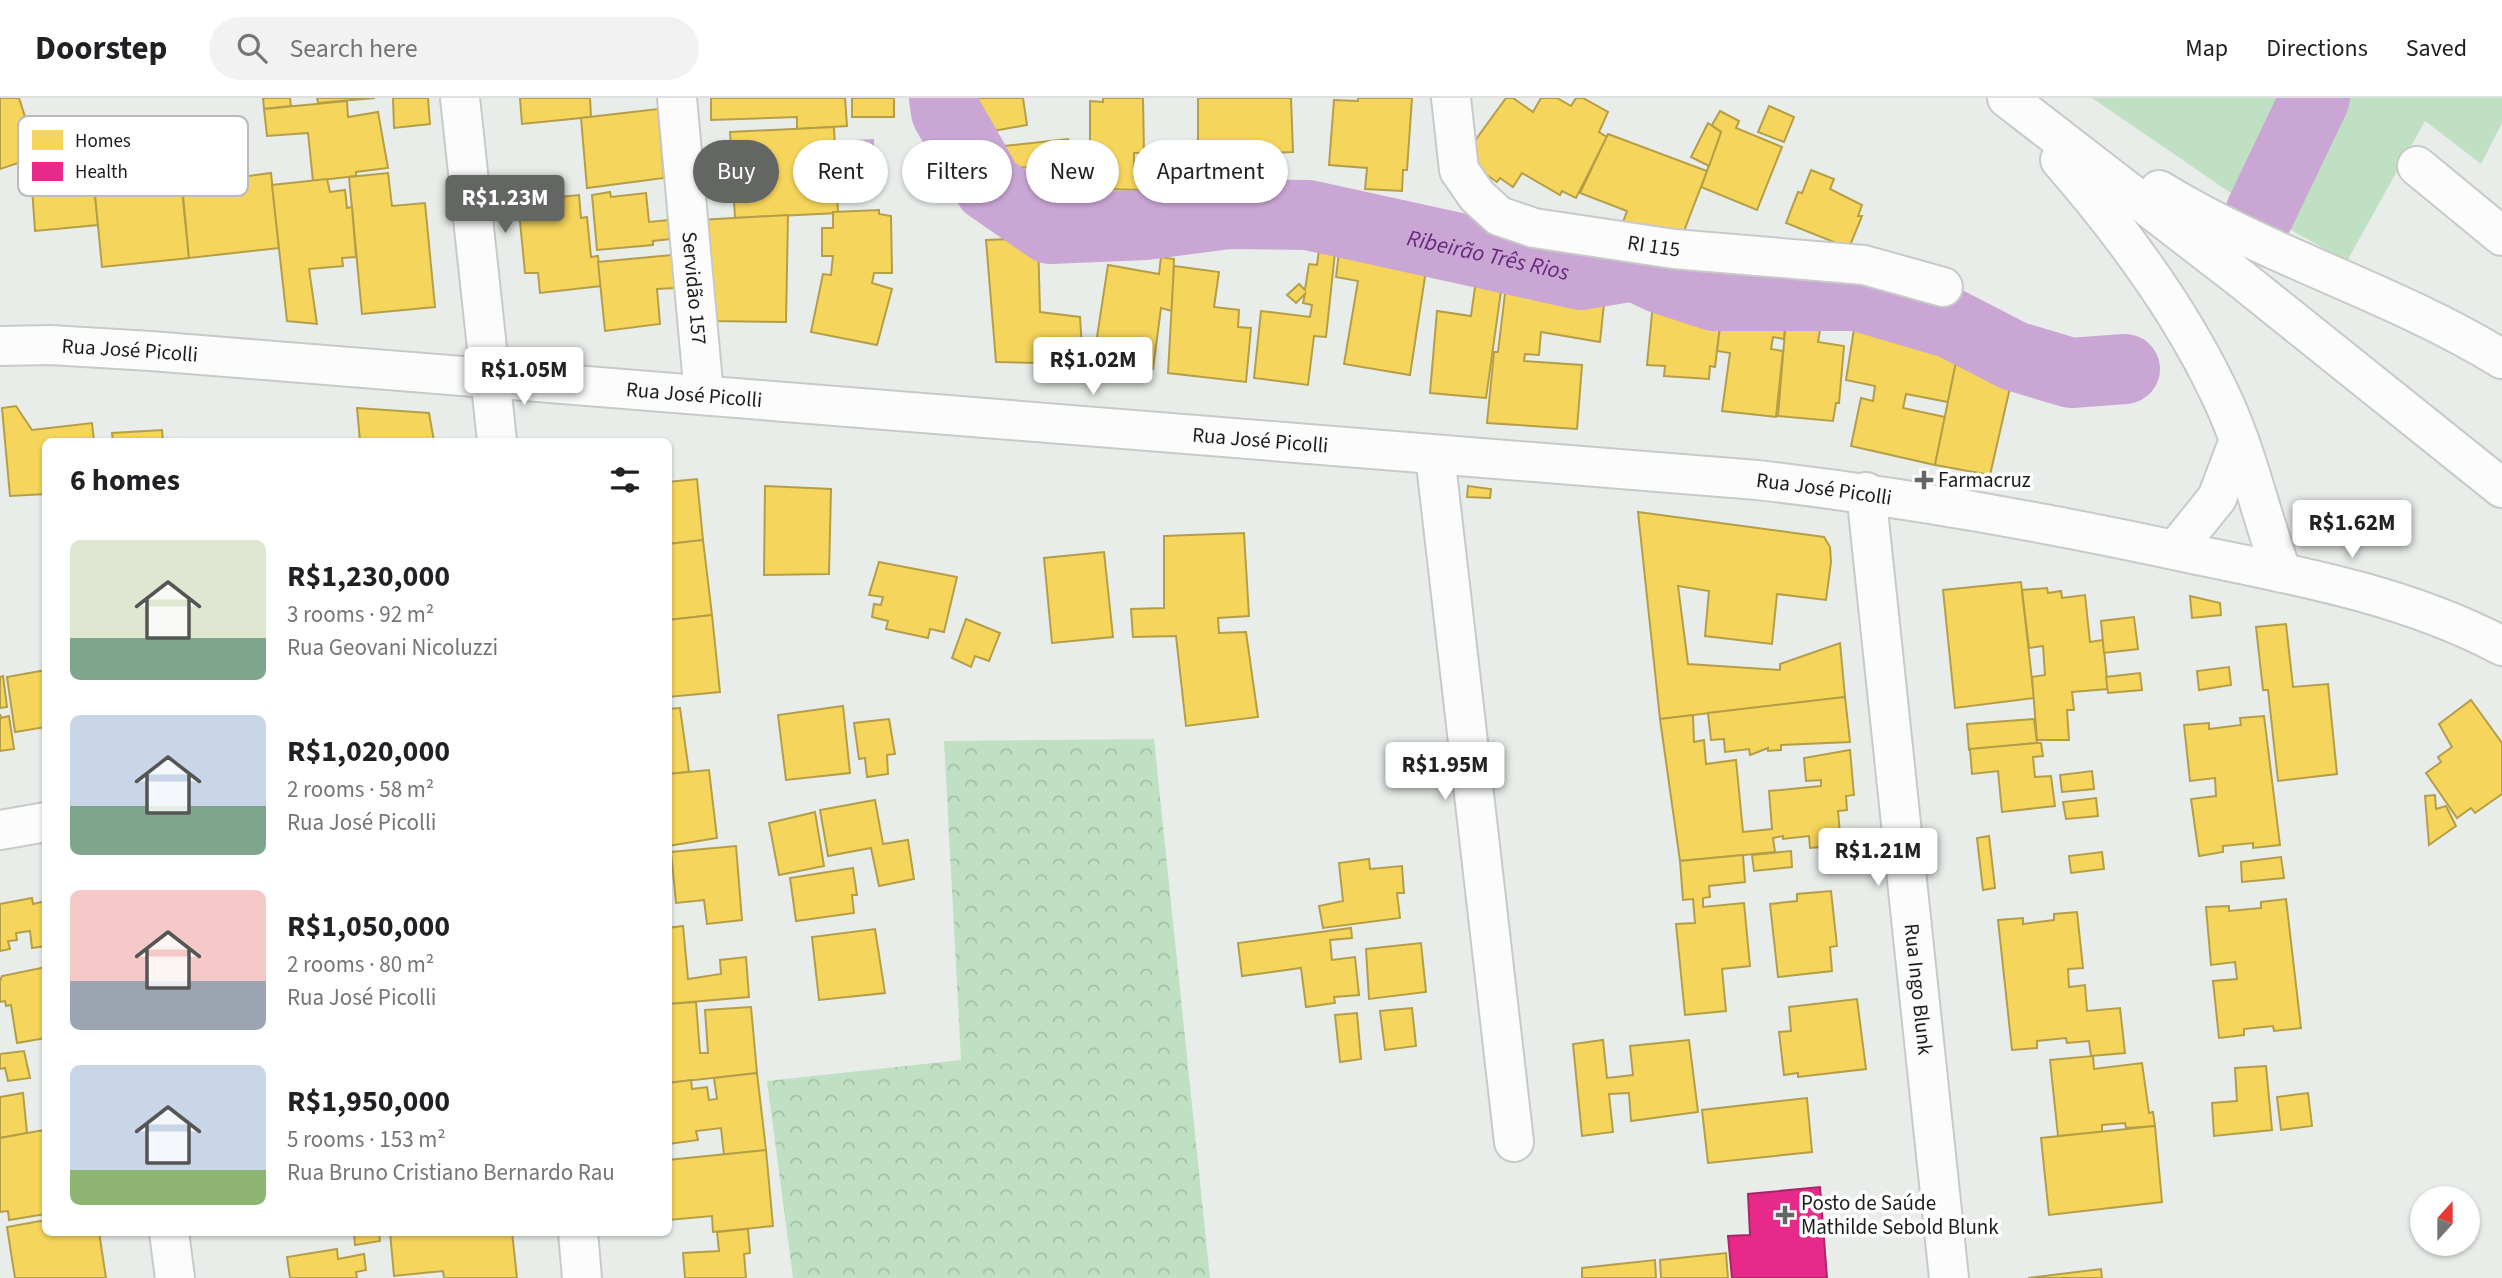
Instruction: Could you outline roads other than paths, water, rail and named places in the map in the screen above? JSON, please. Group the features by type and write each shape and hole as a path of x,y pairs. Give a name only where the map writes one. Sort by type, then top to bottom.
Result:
{"main road":[{"path":"460,98 497,438"},
{"name":"Servidão 157","path":"677,98 704,395"},
{"name":"RI 115","path":"1451,98 1459,170 1477,196 1499,216 1534,228 1674,249 1864,265 1943,287"},
{"path":"2007,98 2187,207 2273,251 2463,335 2502,359"},
{"path":"2007,98 2092,197 2155,281 2219,391 2239,440 2282,573"},
{"path":"2007,98 2241,278 2502,488"},
{"path":"2417,166 2502,236"},
{"name":"Rua José Picolli","path":"0,346 50,345 151,351 1757,480 1866,492 2043,522 2282,573 2407,607 2470,629 2502,646"},
{"path":"2175,550 2217,498 2239,440"},
{"path":"1435,455 1514,1142"},
{"name":"Rua Ingo Blunk","path":"1866,492 1949,1278"},
{"path":"0,830 42,823"},
{"path":"170,1236 175,1278"},
{"path":"578,1236 582,1278"}],"waterway":[{"name":"Ribeirão Três Rios","path":"944,98 946,112 989,187 1050,229 1145,225 1228,214 1308,215 1581,275 1634,266 1662,279 1714,296 1857,296 1952,324 2014,356 2071,373 2125,369"},
{"name":"Ribeirão Três Rios","path":"2260,213 2315,98"}],"place":[{"name":"Farmacruz","path":"1924,480"},
{"name":"Posto de Saúde Mathilde Sebold Blunk","path":"1785,1215"}]}
